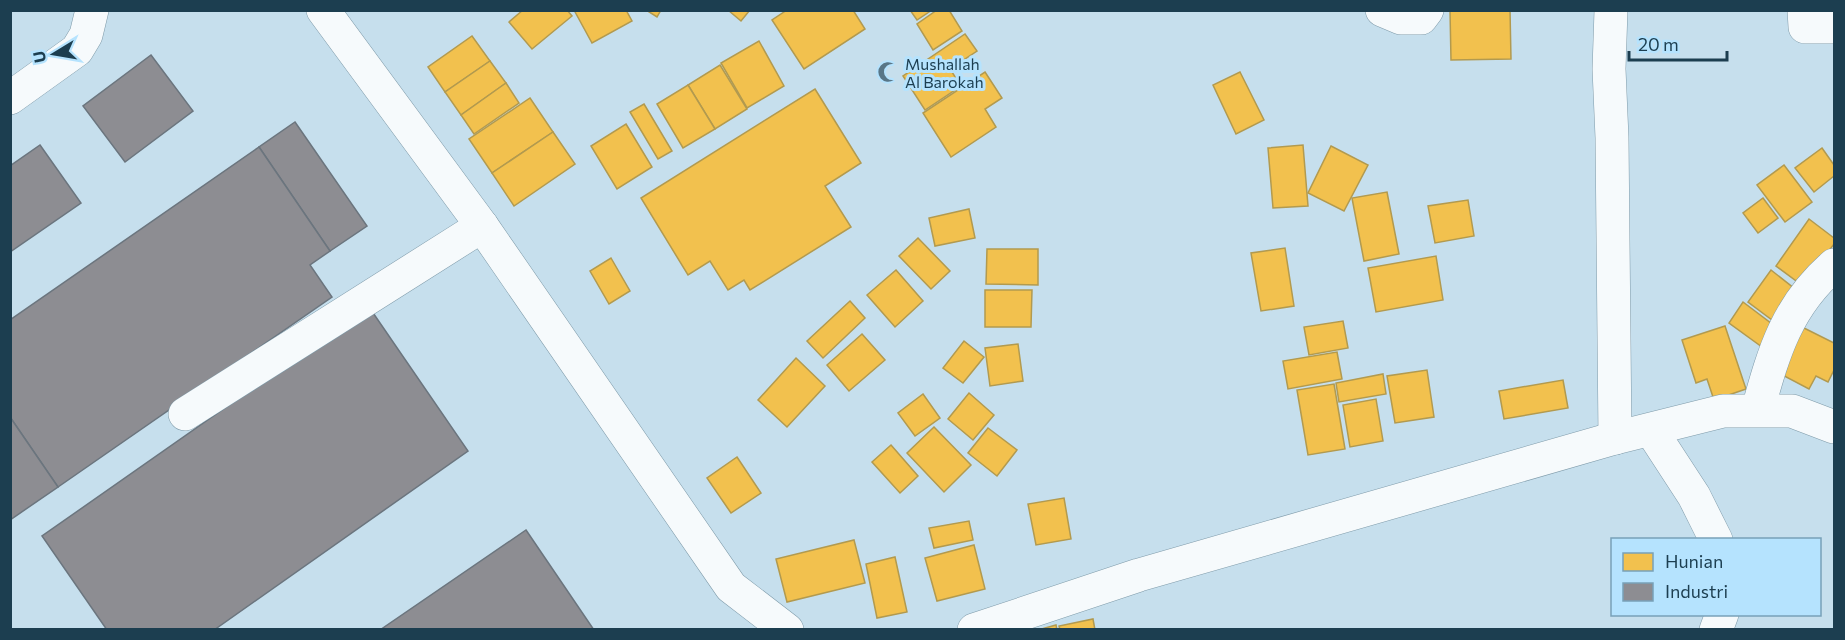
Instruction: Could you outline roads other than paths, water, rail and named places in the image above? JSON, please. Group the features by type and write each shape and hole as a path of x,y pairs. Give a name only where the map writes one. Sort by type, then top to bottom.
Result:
{"street":[{"path":"10,98 77,50 86,35 92,10"},
{"path":"323,10 482,226 731,587 787,630"},
{"path":"1382,10 1401,18 1421,18 1426,10"},
{"path":"1611,10 1609,69 1616,438"},
{"path":"1804,10 1805,27 1834,27"},
{"path":"185,414 482,226"},
{"path":"1758,409 1776,345 1791,315 1808,290 1834,265"},
{"path":"974,630 1139,575 1616,438 1723,411 1758,409 1792,411 1834,427"},
{"path":"1651,430 1694,496 1715,538"},
{"path":"1716,630 1722,616"}],"place":[{"name":"Mushallah Al Barokah","path":"888,72"}]}
